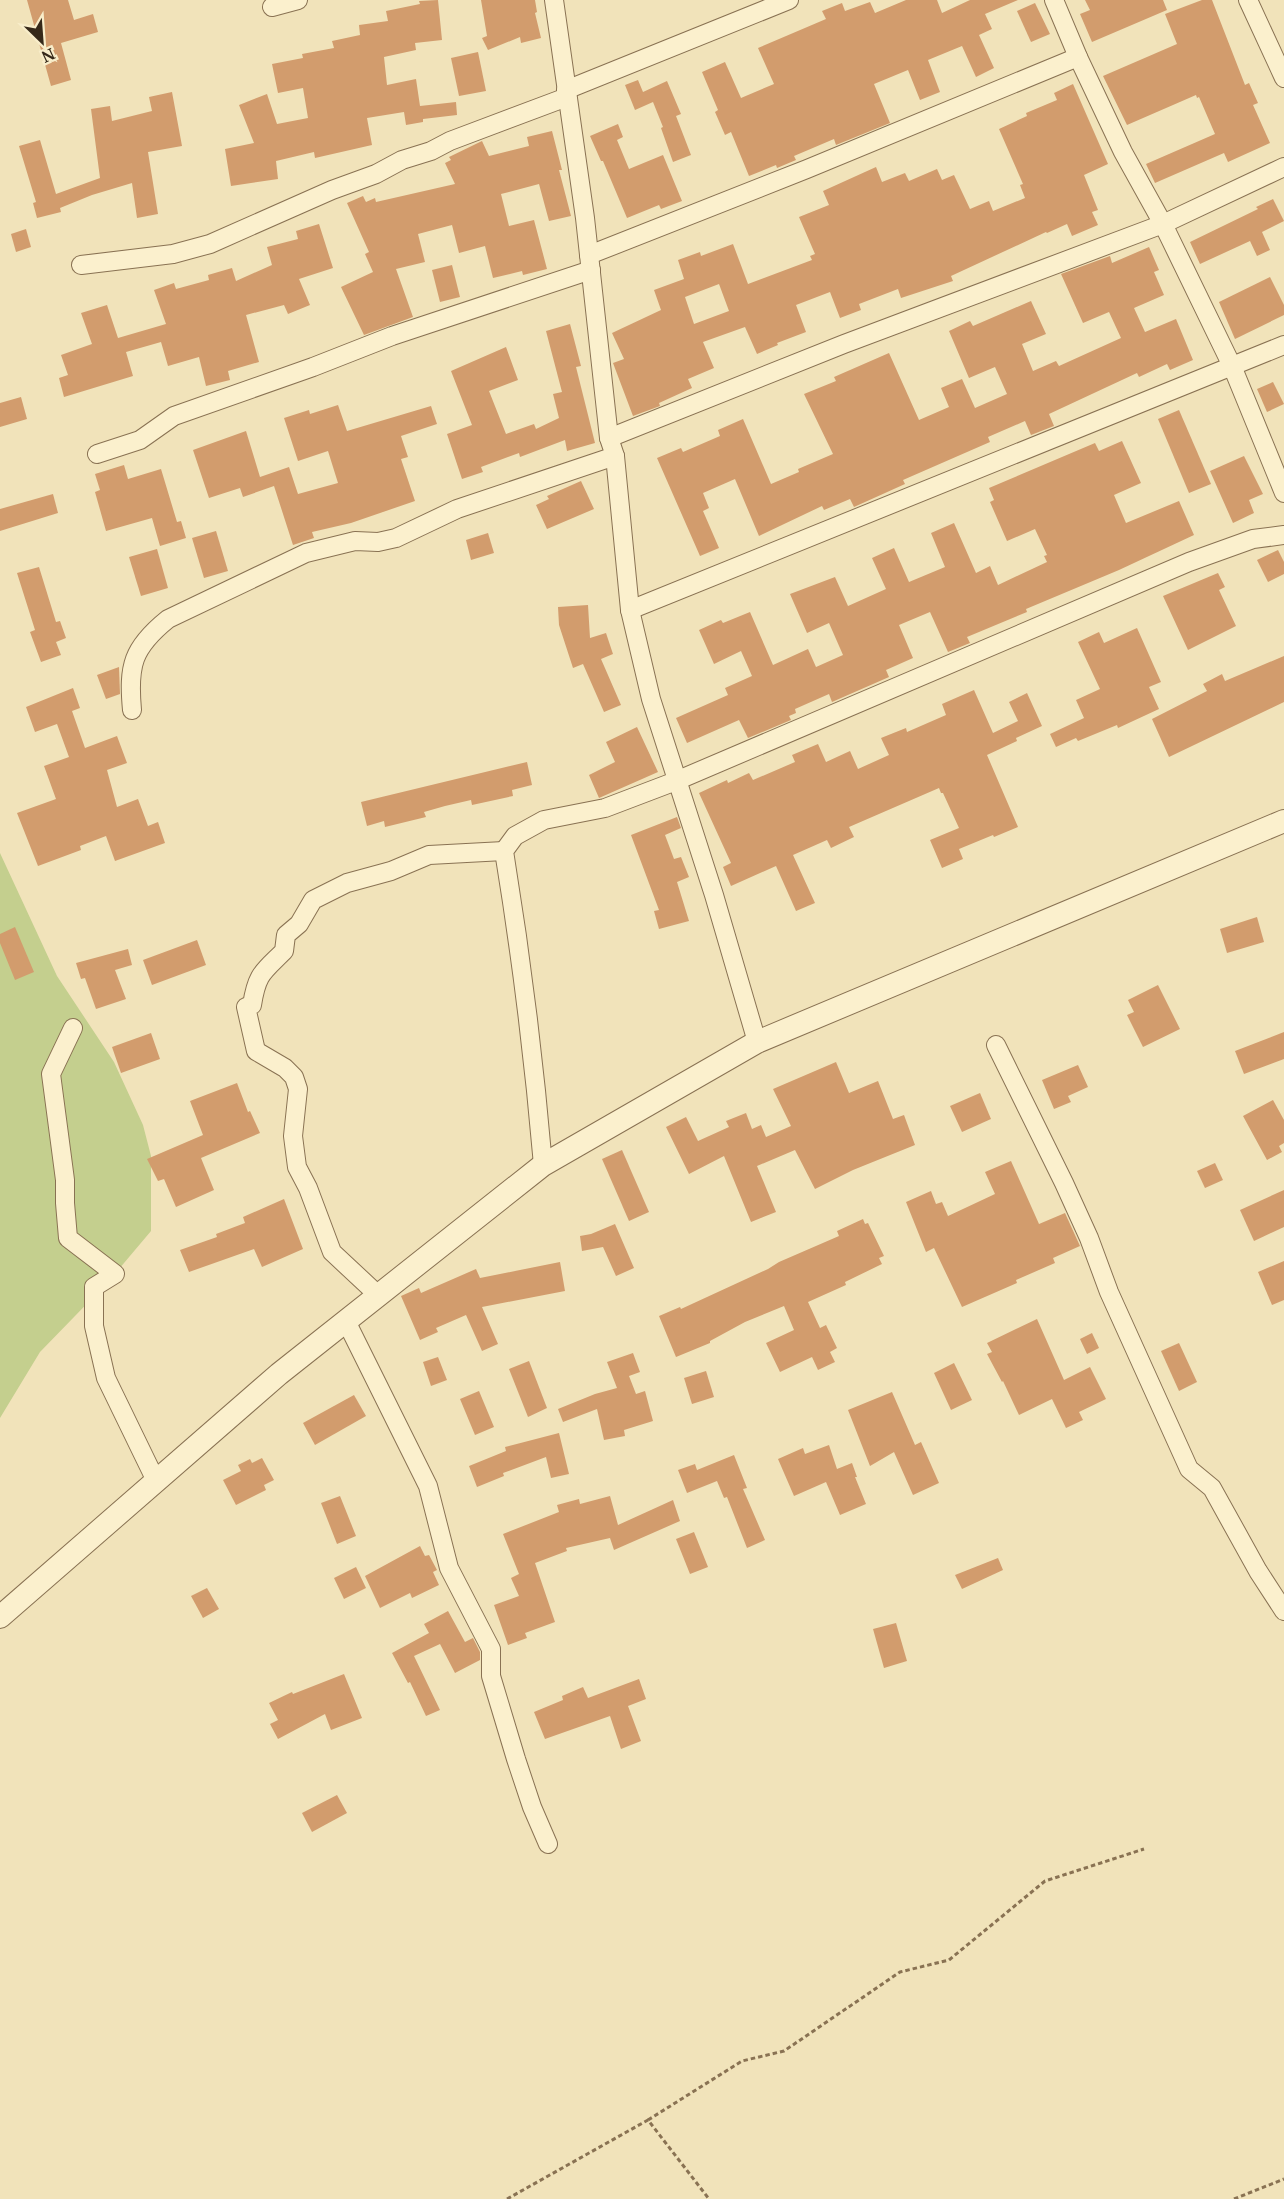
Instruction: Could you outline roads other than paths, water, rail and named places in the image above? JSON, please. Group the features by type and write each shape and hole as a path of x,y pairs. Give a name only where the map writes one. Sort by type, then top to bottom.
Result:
{"street":[{"path":"273,7 298,0"},
{"path":"554,0 590,262 609,438 615,456 630,610 651,699 758,1042"},
{"path":"81,265 173,254 210,244 332,190 376,174 402,160 431,151 450,141 789,0"},
{"path":"1054,0 1123,152 1163,224 1232,366 1284,493"},
{"path":"1248,0 1284,78"},
{"path":"97,454 140,440 174,416 313,368 590,262 1078,57"},
{"path":"609,438 844,345 1163,224 1284,167"},
{"path":"630,610 1284,345"},
{"path":"132,710 129,684 132,663 152,632 168,619 306,553 355,541 378,542 396,538 457,509 615,456"},
{"path":"543,1164 535,1072 519,941 504,851 515,836 544,820 605,808 676,781 1189,562 1253,539 1284,535"},
{"path":"0,1617 279,1374 543,1164 758,1042 1284,820"},
{"path":"378,1295 332,1252 308,1188 297,1167 293,1136 298,1089 294,1077 285,1068 255,1051 246,1007 252,1005 255,985 263,970 284,951 286,935 298,924 313,900 347,883 391,871 429,855 504,851"},
{"path":"73,1028 51,1074 65,1180 68,1238 115,1274 94,1287 94,1326 106,1378 156,1481"},
{"path":"996,1045 1064,1183 1089,1238 1109,1292 1190,1469 1212,1488 1258,1571 1284,1611"},
{"path":"346,1320 428,1486 449,1568 491,1649 491,1676 523,1778 548,1844"}]}
